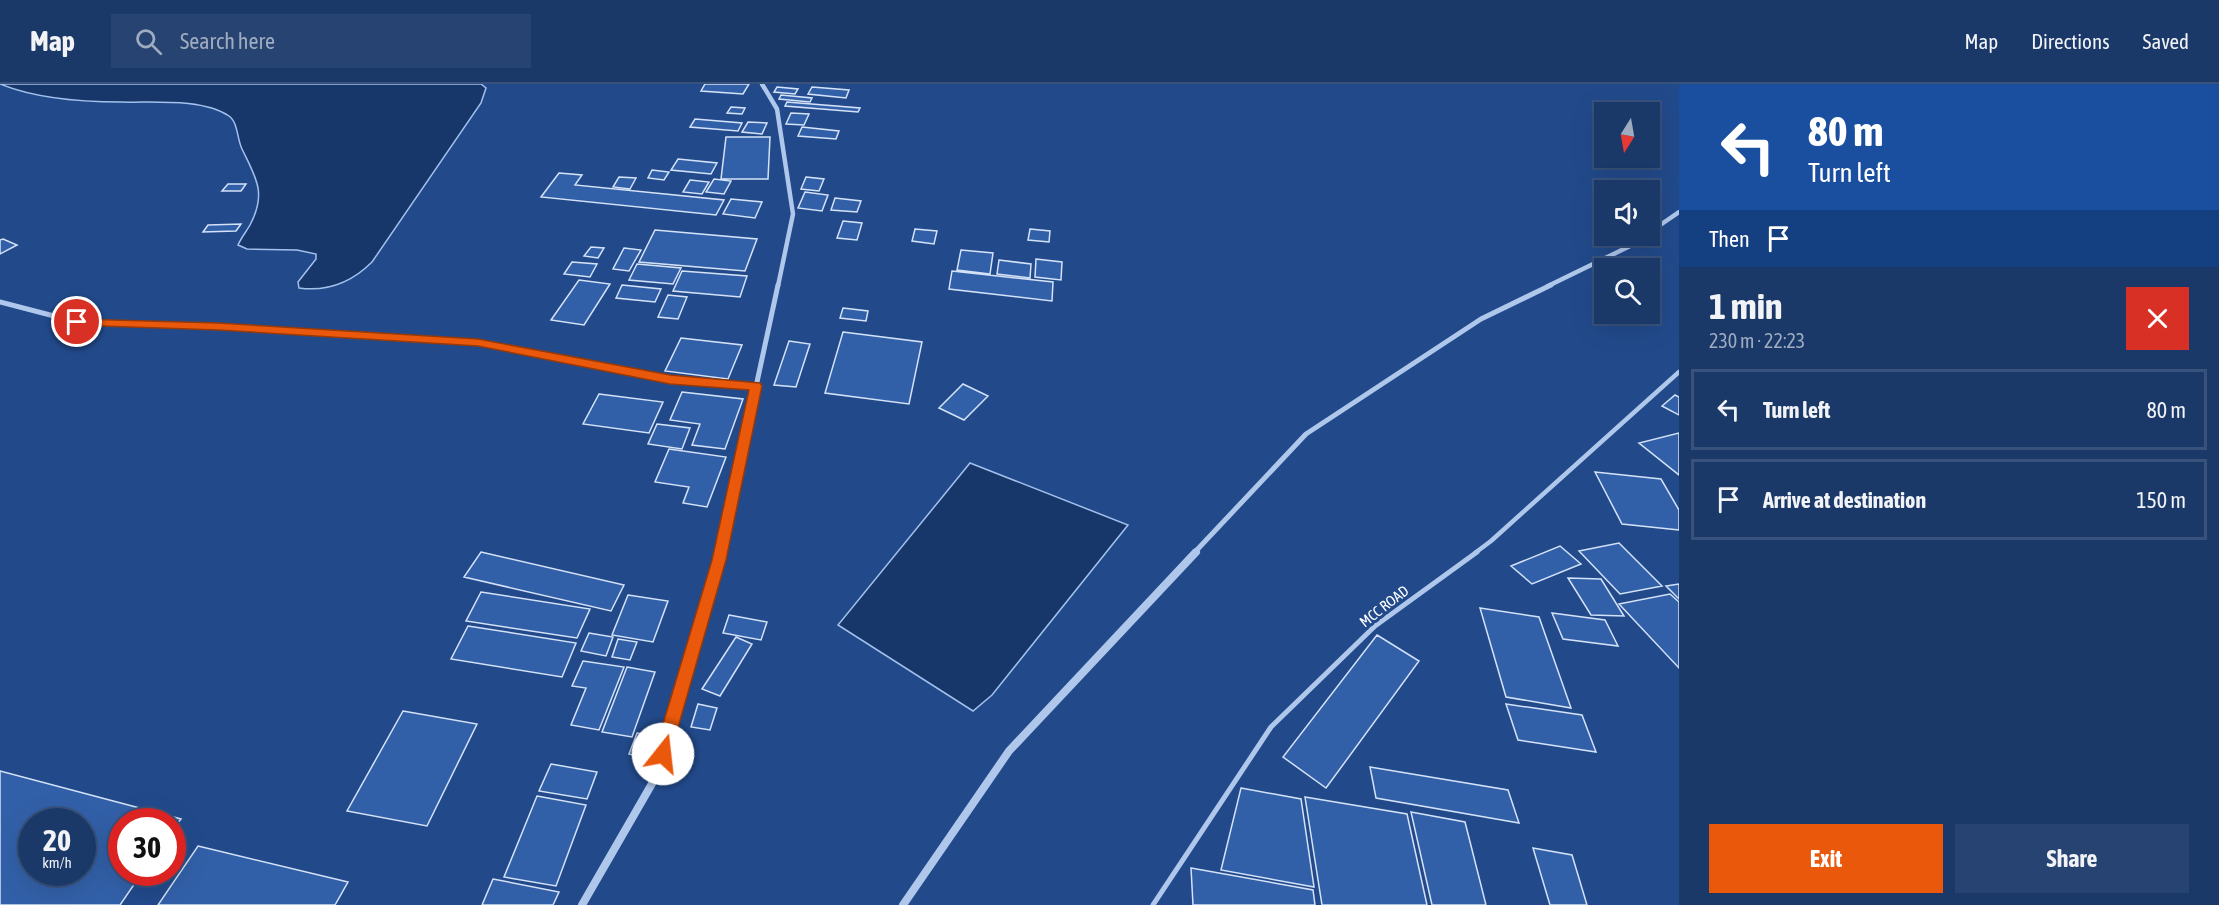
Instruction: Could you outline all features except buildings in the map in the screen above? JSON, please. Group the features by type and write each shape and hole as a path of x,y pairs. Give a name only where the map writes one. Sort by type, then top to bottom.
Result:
{"street":[{"path":"582,905 657,775 719,560 792,214 777,109 762,84"},
{"path":"1660,225 1679,212"},
{"path":"903,905 1009,751 1306,434 1481,319 1628,246"},
{"path":"0,302 77,322 218,326 478,342 670,380 756,386"}],"lane":[{"name":"MCC ROAD","path":"1153,905 1271,727 1375,626 1491,541 1679,372"}],"water":[{"path":"0,84 481,84 486,88 481,103 372,262 356,275 339,284 310,289 299,288 298,282 316,259 316,254 297,250 247,249 238,245 255,214 259,195 255,177 240,145 236,126 229,116 218,110 191,104 75,100 29,93"},
{"path":"970,463 1128,525 992,695 973,711 838,625"}],"route":[{"path":"77,322 218,326 478,342 670,380 756,386 719,560 663,754"}]}
